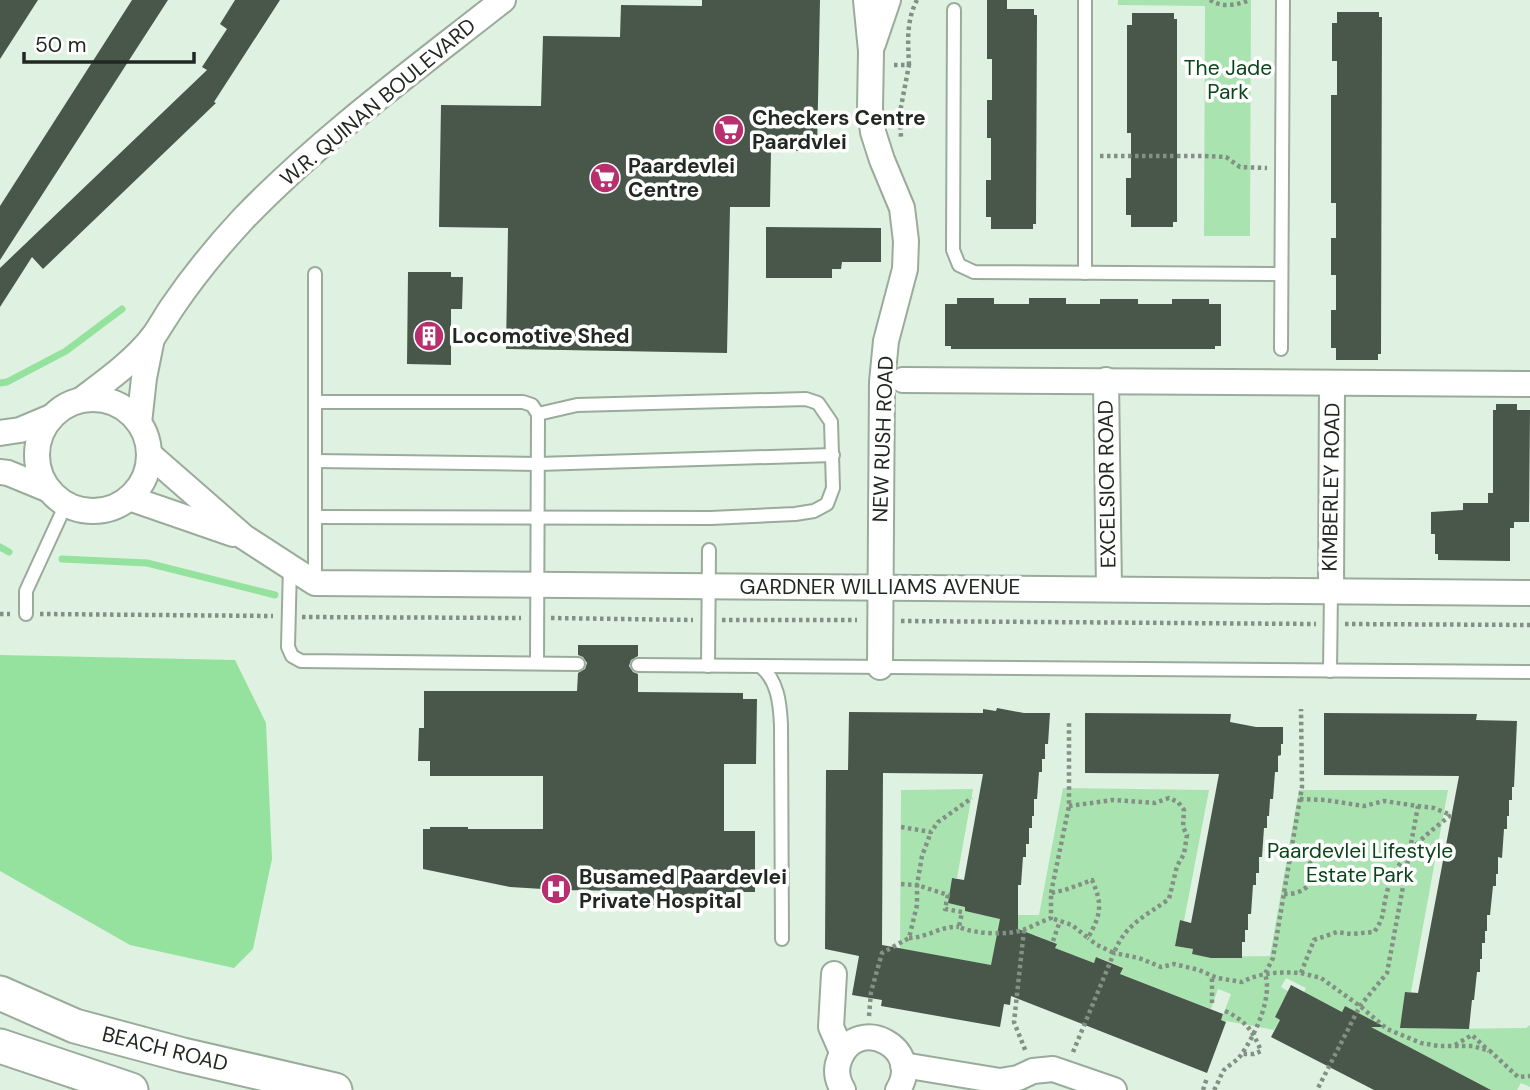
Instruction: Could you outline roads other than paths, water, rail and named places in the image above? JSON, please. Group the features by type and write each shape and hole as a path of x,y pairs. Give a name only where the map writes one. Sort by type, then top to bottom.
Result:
{"main road":[{"name":"BEACH ROAD","path":"0,993 75,1026 183,1055 335,1090"},
{"path":"0,1045 131,1090"}],"street":[{"name":"W.R. QUINAN BOULEVARD","path":"0,433 20,430 51,418 64,406 81,400 116,373 152,338 174,304 216,250 268,194 337,131 503,0"},
{"name":"NEW RUSH ROAD","path":"866,0 871,51 870,109 873,132 902,208 907,253 902,284 886,341 882,382 880,667"},
{"name":"NEW RUSH ROAD","path":"871,51 888,0"},
{"name":"W.R. QUINAN BOULEVARD","path":"149,454 147,438 139,423 152,338"},
{"path":"903,380 1530,384"},
{"name":"EXCELSIOR ROAD","path":"1106,380 1109,589"},
{"name":"KIMBERLEY ROAD","path":"1331,591 1332,383"},
{"path":"81,400 97,398 114,402 128,411 139,423"},
{"path":"51,418 41,434 37,452 39,472 57,496"},
{"path":"0,472 57,496 77,509 95,511 113,508 129,498 144,478 149,454 244,537 315,583"},
{"path":"129,498 244,537"},
{"name":"GARDNER WILLIAMS AVENUE","path":"315,583 1530,593"},
{"path":"834,974 831,1027 842,1052"},
{"path":"843,1090 837,1073 842,1052 867,1037 886,1041 900,1055 903,1076 898,1090"},
{"path":"903,1065 1000,1081 1018,1078 1033,1071 1054,1069 1114,1090"}],"lane":[{"path":"1085,0 1085,273"},
{"path":"1281,349 1283,0"},
{"path":"954,10 953,250 959,265 974,272 1281,274"},
{"path":"315,583 316,274"},
{"path":"315,517 711,518 814,511 827,504 833,488 831,422 818,403 806,399 577,405 538,414"},
{"path":"316,402 523,402 532,405 538,414 537,663"},
{"path":"315,461 538,464 833,455"},
{"path":"26,614 26,591 57,496"},
{"path":"708,666 709,550"},
{"path":"290,565 288,647 292,656 301,661 578,664"},
{"path":"1330,671 1331,591"},
{"path":"638,665 1530,672"},
{"path":"760,666 768,672 773,681 780,704 782,939"}],"waterway":[{"path":"0,383 7,382 66,351 122,309"},
{"path":"0,547 9,552"},
{"path":"62,559 147,563 275,595"}],"place":[{"name":"Checkers Centre Paardvlei","path":"729,130"},
{"name":"Paardevlei Centre","path":"605,178"},
{"name":"Locomotive Shed","path":"429,336"},
{"name":"Busamed Paardevlei Private Hospital","path":"556,889"}],"park label":[{"name":"The Jade Park","path":"1228,80"},
{"name":"Paardevlei Lifestyle Estate Park","path":"1360,863"}]}
